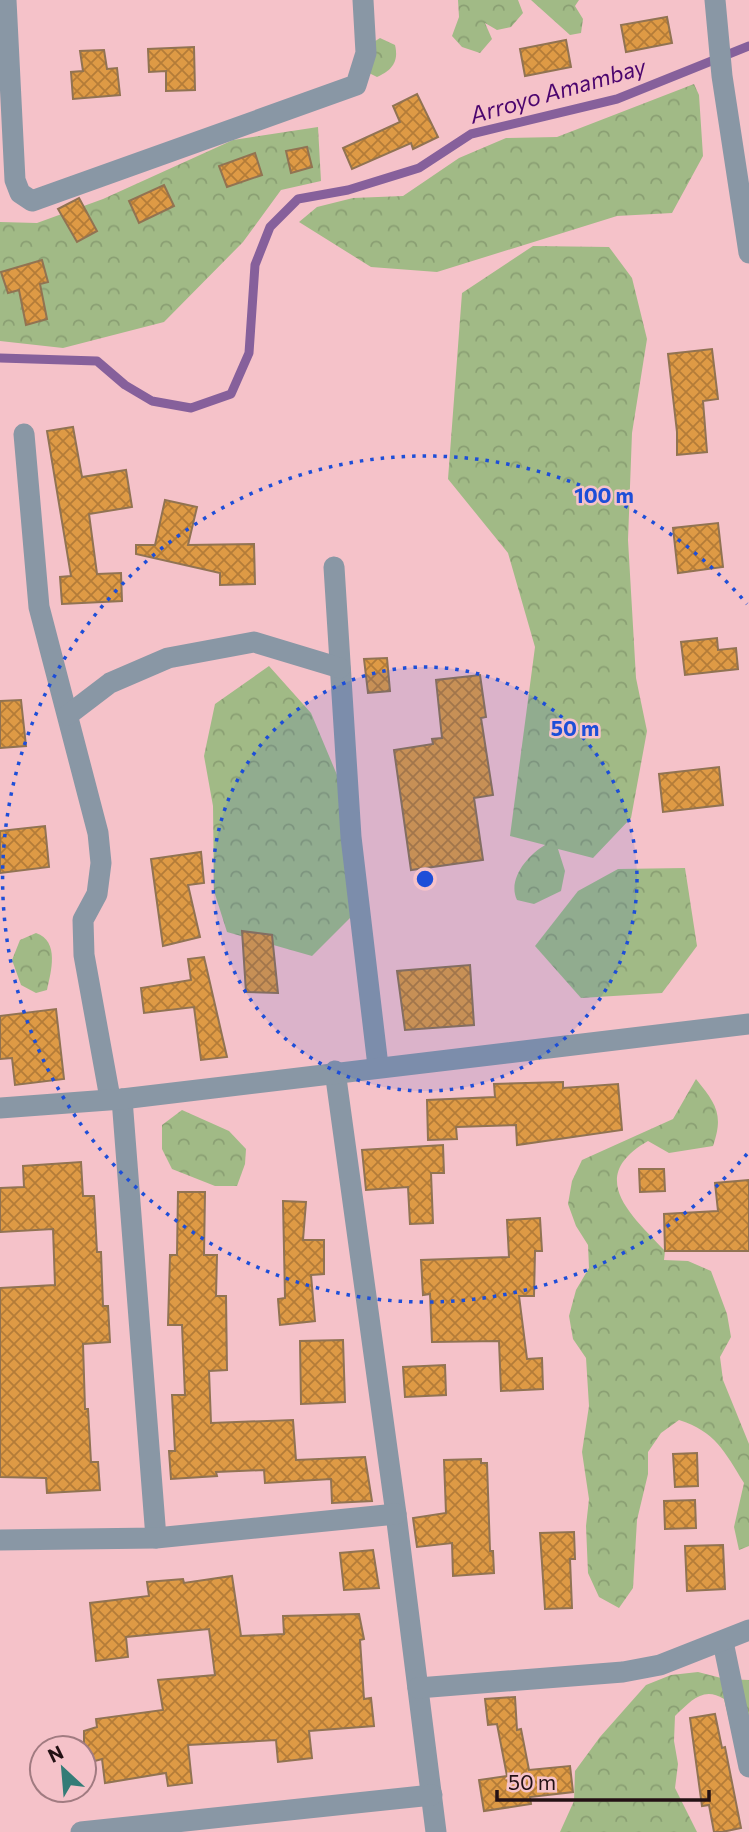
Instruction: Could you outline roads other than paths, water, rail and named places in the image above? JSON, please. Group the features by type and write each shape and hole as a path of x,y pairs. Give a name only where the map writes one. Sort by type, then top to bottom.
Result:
{"street":[{"path":"6,0 15,180 20,193 32,201 356,85 366,53 363,0"},
{"path":"715,0 722,76 749,253"},
{"path":"24,434 40,607 98,833 101,863 97,894 83,920 84,955 116,1098 156,1538"},
{"path":"334,567 351,837 378,1066"},
{"path":"68,715 110,683 168,658 254,642 340,668"},
{"path":"0,1108 116,1098 749,1024"},
{"path":"335,1071 396,1514 436,1832"},
{"path":"0,1540 156,1538 396,1514"},
{"path":"418,1688 623,1672 660,1665 749,1630"},
{"path":"723,1642 749,1767"},
{"path":"81,1832 432,1795"}],"waterway":[{"name":"Arroyo Amambay","path":"0,358 97,361 125,385 152,401 191,408 231,394 249,353 255,265 270,227 298,199 348,190 419,168 471,134 617,99 749,46"}]}
